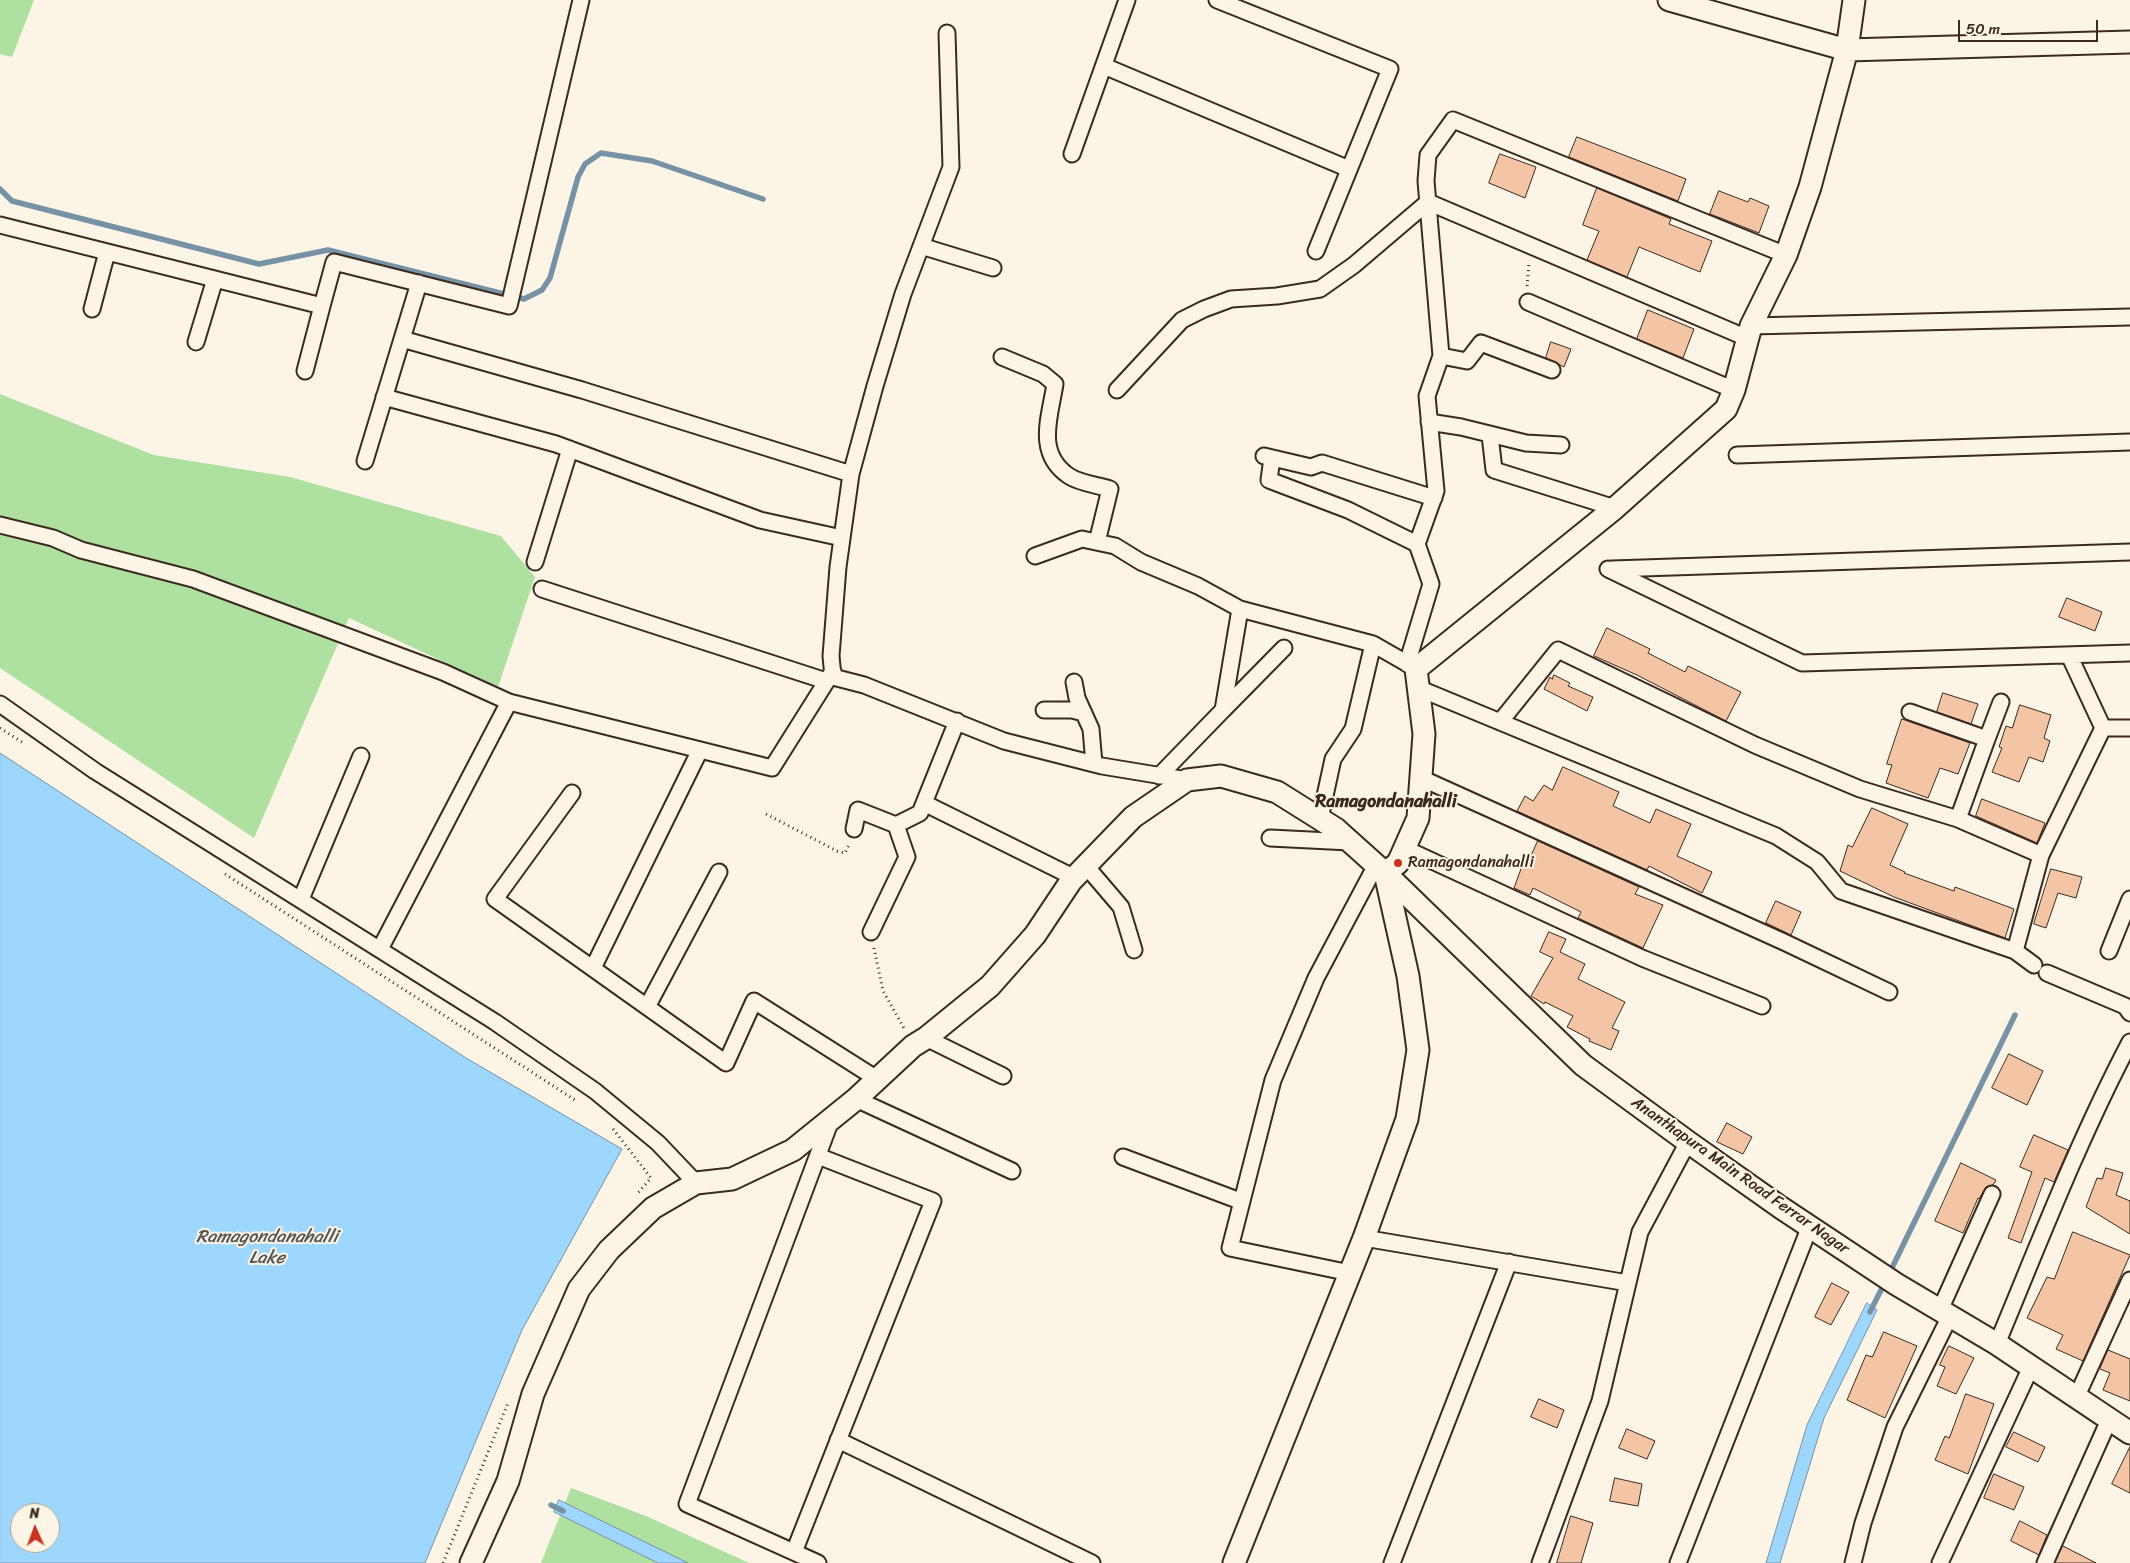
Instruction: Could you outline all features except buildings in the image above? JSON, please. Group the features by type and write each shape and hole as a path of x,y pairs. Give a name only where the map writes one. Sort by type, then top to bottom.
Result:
{"street":[{"path":"305,371 334,262 509,306 581,0"},
{"path":"1072,154 1127,0"},
{"path":"1217,0 1390,69 1316,251"},
{"path":"1669,0 1847,50 2130,42"},
{"path":"1414,674 1615,508 1726,409 1734,390 1749,332 1786,255 1810,187 1847,50 1854,0"},
{"path":"0,525 53,538 81,550 193,579 443,672 509,702 772,768 830,676 842,538 851,474 903,294 951,167 947,33"},
{"path":"1104,66 1349,170"},
{"path":"1350,1274 1230,1248 1240,1201 1273,1080 1316,978 1381,869 1398,864 1418,818 1424,734 1414,674 1431,584 1417,544 1436,491 1427,396 1440,356 1426,181 1428,155 1453,120 1786,255"},
{"path":"1428,202 1749,332 2130,317"},
{"path":"1117,390 1182,320 1231,299 1277,296 1320,289 1354,265 1428,202"},
{"path":"0,225 322,306"},
{"path":"921,246 993,268"},
{"path":"92,309 107,252"},
{"path":"196,342 215,279"},
{"path":"365,461 419,283"},
{"path":"1528,302 1734,390"},
{"path":"402,339 582,390 851,474"},
{"path":"1440,356 1467,361 1481,343 1552,370"},
{"path":"1002,358 1043,374 1055,384 1046,443 1052,460 1070,477 1110,488 1097,542"},
{"path":"384,397 556,444 760,520 842,538"},
{"path":"1429,422 1461,427 1526,443 1560,444"},
{"path":"1490,435 1494,470 1615,508"},
{"path":"1737,455 2130,442"},
{"path":"535,562 570,449"},
{"path":"1417,544 1348,510 1269,480 1268,457 1311,467 1322,463 1434,498"},
{"path":"1034,556 1082,539 1116,546 1141,562 1198,586 1240,609 1373,644 1414,674 1500,722 1776,836 1817,862 1840,891 2015,951 2041,969 2125,1006 2130,1013"},
{"path":"2130,552 1608,569 1802,663 2130,654"},
{"path":"542,590 864,685 1004,741 1094,764 1187,780"},
{"path":"1223,710 1240,609"},
{"path":"1320,819 1333,758 1353,729 1373,644"},
{"path":"1159,776 1284,648"},
{"path":"1500,722 1558,650 1689,715 1781,756 1860,789 1958,819 2041,855"},
{"path":"2015,951 2041,855 2102,728 2069,655"},
{"path":"1074,682 1077,698 1091,729 1094,764"},
{"path":"380,949 509,702"},
{"path":"1958,819 2001,702"},
{"path":"0,704 96,771 495,1022 595,1091 658,1143 696,1183"},
{"path":"1044,710 1072,710 1084,713"},
{"path":"1910,712 1988,739"},
{"path":"854,829 858,810 896,825 920,813 957,721"},
{"path":"2102,728 2130,728"},
{"path":"593,968 700,750"},
{"path":"301,899 361,756"},
{"name":"Ananthapura Main Road Ferrar Nagar","path":"1187,780 1221,776 1277,792 1336,829 1381,869 1584,1065 1688,1142 1896,1284 1997,1344 2130,1433"},
{"path":"1421,778 1784,942 1889,992"},
{"path":"471,1563 508,1481 533,1394 579,1289 609,1250 652,1208 696,1183 732,1179 793,1150 856,1099 920,1042 990,986 1035,935 1081,872 1133,817 1187,780"},
{"path":"572,793 495,899 726,1063 754,1001 877,1079"},
{"path":"924,803 1081,872 1121,907 1134,950"},
{"path":"871,932 907,857 896,825"},
{"path":"1270,838 1350,842"},
{"path":"1404,848 1642,958 1762,1006"},
{"path":"1234,1563 1350,1274 1407,1119 1418,1050 1408,976 1381,869"},
{"path":"647,1006 719,872"},
{"path":"2109,951 2130,899"},
{"path":"920,1042 1003,1076"},
{"path":"1997,1344 2112,1075 2130,1042"},
{"path":"856,1099 1012,1171"},
{"path":"818,1563 687,1504 832,1118"},
{"path":"1540,1563 1600,1401 1640,1232 1688,1142"},
{"path":"794,1552 933,1201 818,1156"},
{"path":"1123,1157 1240,1201"},
{"path":"1853,1563 1863,1523 1894,1427 1945,1313 1992,1194"},
{"path":"1678,1563 1810,1226"},
{"path":"1364,1238 1628,1283"},
{"path":"1392,1563 1509,1262"},
{"path":"2076,1398 2130,1280"},
{"path":"1940,1563 2031,1368"},
{"path":"2045,1563 2109,1420"},
{"path":"838,1440 1092,1563"}],"path":[{"path":"1528,302 1530,244"},
{"path":"0,728 33,750"},
{"path":"766,814 837,851 845,853 854,829"},
{"path":"221,872 581,1104"},
{"path":"871,932 883,991 920,1042"},
{"path":"612,1127 651,1178"}],"green space":[{"path":"0,0 34,0 12,57 0,54"},
{"path":"0,394 154,455 290,477 501,536 535,577 498,687 349,618 254,838 0,668"},
{"path":"571,1488 646,1516 749,1563 541,1563"}],"water":[{"name":"Ramagondanahalli Lake","path":"0,753 466,1058 622,1149 522,1330 425,1563 0,1563"},
{"path":"1867,1303 1877,1310 1824,1418 1780,1563 1766,1563 1807,1425"},
{"path":"559,1500 688,1563 658,1563 554,1512"}],"waterway":[{"path":"0,189 12,201 259,264 328,250 524,299 542,290 550,278 578,177 585,164 601,153 652,161 763,199"},
{"path":"1889,1274 2015,1015"},
{"path":"1870,1312 1885,1282"},
{"path":"551,1505 563,1511"}],"place":[{"name":"Ramagondanahalli","path":"1398,863"}],"district":[{"name":"Ramagondanahalli","path":"1386,802"}]}
